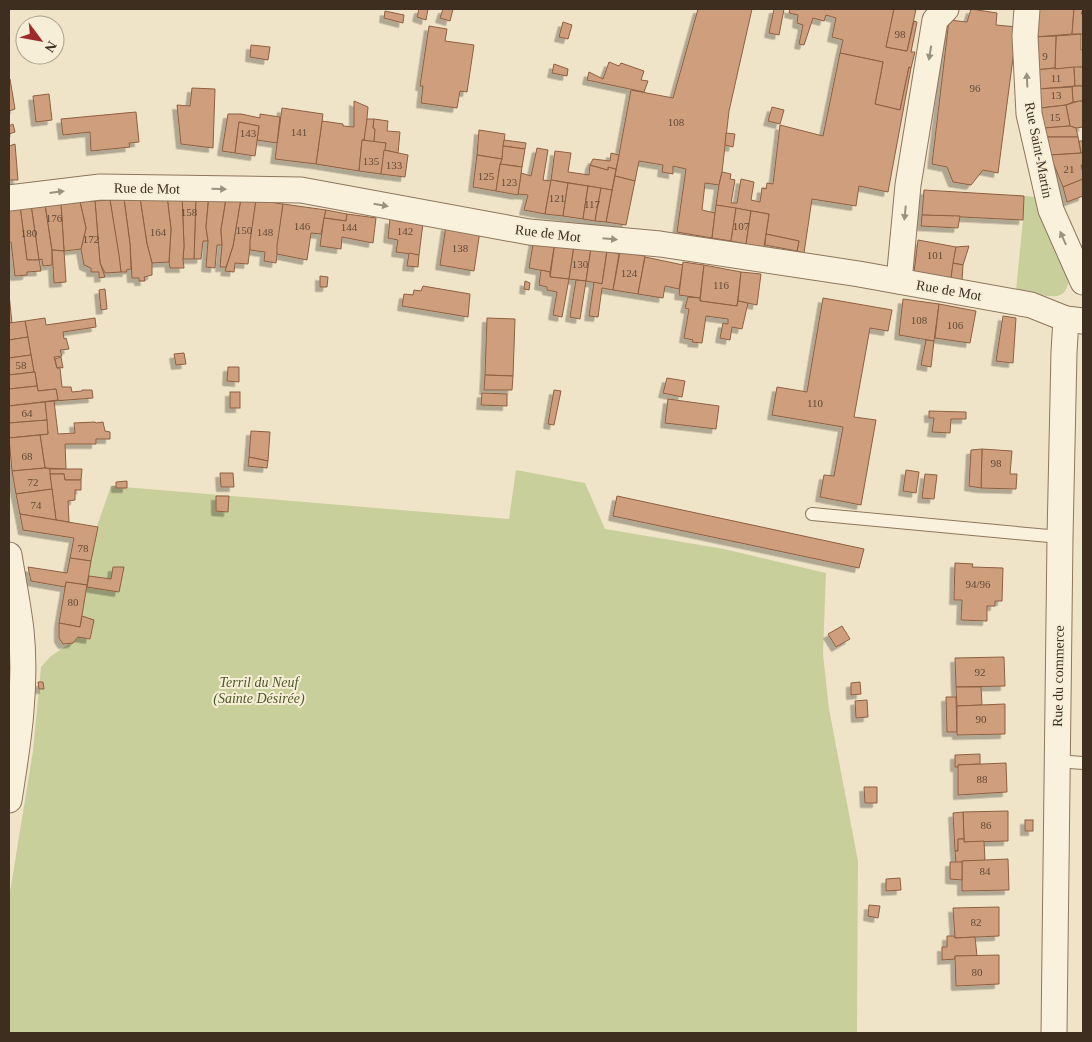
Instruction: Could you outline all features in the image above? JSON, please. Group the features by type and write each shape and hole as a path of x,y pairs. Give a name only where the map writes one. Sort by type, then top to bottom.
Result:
{"street":[{"path":"899,281 908,185 935,20 946,9"},
{"name":"Rue Saint-Martin","path":"1027,9 1025,36 1029,114 1051,210 1083,282"},
{"name":"Rue de Mot","path":"9,198 100,187 301,190 528,232 660,244 899,281 1031,305 1074,320"},
{"name":"Rue du commerce","path":"1054,1033 1064,352 1074,320"},
{"path":"9,555 21,630 23,675 20,724 9,800"}],"lane":[{"path":"812,514 1060,537"},
{"path":"1057,762 1083,763"}],"green space":[{"path":"1024,196 1037,197 1069,278 1066,290 1060,295 1045,296 1016,290"},
{"name":"Terril du Neuf (Sainte Désirée)","path":"516,470 585,483 605,529 724,549 826,573 823,654 829,709 858,861 857,1033 9,1033 9,898 33,751 41,667 50,657 74,640 79,626 97,526 111,486 509,519"}],"building":[{"path":"419,9 428,9 426,20 417,17"},
{"path":"443,9 453,9 450,21 440,18"},
{"path":"698,9 752,9 729,111 719,185 705,183 702,210 715,213 712,238 677,232 686,169 673,166 673,174 662,172 663,165 639,161 635,181 615,176 631,90 673,98"},
{"path":"774,9 784,9 779,35 769,33"},
{"path":"790,9 894,9 886,47 907,51 914,21 917,22 911,52 915,52 911,68 909,67 900,110 875,104 883,62 840,53 843,40 832,37 836,18 826,15 824,21 813,18 804,45 799,44 803,25 797,23 798,15 789,13"},
{"path":"894,9 916,9 907,51 886,47"},
{"path":"971,9 997,13 996,25 1017,27 998,173 983,170 971,185 953,182 947,167 932,164 949,20 967,22"},
{"path":"1037,9 1074,9 1072,34 1034,37"},
{"path":"1074,9 1083,9 1081,14 1083,14 1083,34 1072,34"},
{"path":"385,11 404,15 403,23 384,18"},
{"path":"563,22 572,25 568,39 559,37"},
{"path":"429,26 447,29 445,41 474,45 467,92 460,91 457,108 421,103 423,86 420,86"},
{"path":"1081,34 1083,67 1055,69 1056,36"},
{"path":"1056,36 1055,68 1035,70 1034,37"},
{"path":"251,45 270,47 268,60 250,57"},
{"path":"840,53 883,62 875,104 900,110 909,67 911,68 888,192 859,186 856,206 812,199 804,253 797,251 799,241 766,234 769,214 716,205 719,185 722,172 731,174 730,179 735,180 731,203 737,203 741,179 754,182 751,200 760,202 762,188 766,189 767,183 773,184 780,125 823,136"},
{"path":"609,62 619,66 621,63 644,71 641,80 648,81 644,92 587,80 589,72 603,79"},
{"path":"554,64 568,69 567,76 552,73"},
{"path":"1074,67 1075,86 1038,89 1035,70"},
{"path":"1074,67 1083,67 1083,86 1075,86"},
{"path":"9,80 15,109 9,111"},
{"path":"1083,86 1083,101 1073,102 1072,87"},
{"path":"1072,87 1073,102 1066,105 1041,108 1038,89"},
{"path":"192,88 215,89 213,148 181,144 177,105 190,106"},
{"path":"49,94 52,120 36,122 33,96"},
{"path":"354,101 368,107 359,171 316,164 322,121 354,127"},
{"path":"1083,101 1083,127 1076,128 1070,126 1066,105"},
{"path":"1066,105 1070,126 1044,128 1041,108"},
{"path":"772,107 784,110 780,124 768,121"},
{"path":"282,108 323,114 316,164 275,159"},
{"path":"136,112 139,142 129,143 130,147 91,151 90,132 63,135 61,119"},
{"path":"228,114 241,114 260,118 260,114 280,117 277,143 257,140 259,126 239,122 235,153 222,151"},
{"path":"367,119 374,119 374,142 364,140"},
{"path":"374,119 388,121 387,131 400,132 398,153 384,150 386,143 374,142"},
{"path":"239,122 259,126 255,156 235,153"},
{"path":"13,124 15,132 9,134 9,126"},
{"path":"1070,126 1076,128 1078,137 1046,137 1044,128"},
{"path":"479,130 505,134 502,159 477,155"},
{"path":"726,133 735,134 733,147 725,145"},
{"path":"1046,137 1078,137 1081,153 1050,155"},
{"path":"362,140 386,143 381,174 359,171"},
{"path":"504,140 526,143 525,149 503,146"},
{"path":"1079,141 1083,141 1083,153 1081,153"},
{"path":"15,144 18,180 9,180 9,146"},
{"path":"503,146 525,149 522,167 500,164"},
{"path":"537,148 548,150 543,180 551,181 545,214 524,210 528,195 518,194 521,173 531,176"},
{"path":"384,150 408,155 405,177 381,174"},
{"path":"555,151 571,153 568,172 589,175 590,165 608,170 608,167 616,169 612,190 551,180"},
{"path":"611,153 619,155 616,169 608,167 608,170 590,165 593,159 610,161"},
{"path":"1083,153 1083,166 1081,165 1083,179 1063,187 1050,155"},
{"path":"477,155 502,159 496,191 473,187"},
{"path":"500,164 522,167 518,195 496,191"},
{"path":"615,176 635,181 626,225 606,222"},
{"path":"1083,179 1083,196 1067,202 1063,187"},
{"path":"551,180 568,183 563,216 545,214"},
{"path":"568,183 588,186 583,219 563,216"},
{"path":"588,186 601,188 595,221 583,219"},
{"path":"601,188 612,190 606,222 595,221"},
{"path":"924,190 1024,196 1023,220 922,215"},
{"path":"209,194 206,227 208,241 203,241 201,259 194,259 196,195"},
{"path":"209,194 226,199 221,230 222,245 217,245 215,268 206,267 208,241 206,227"},
{"path":"182,195 196,195 194,259 183,259"},
{"path":"182,195 184,268 170,268 171,229 167,196"},
{"path":"167,196 171,229 169,262 152,263 140,198"},
{"path":"140,198 152,263 152,275 144,277 145,281 139,281 139,278 132,278 124,199"},
{"path":"241,198 256,200 248,264 235,263 234,272 225,271 233,246"},
{"path":"241,198 233,246 226,267 220,267 221,230 226,199"},
{"path":"124,199 131,269 126,270 127,272 121,272 110,200"},
{"path":"110,200 121,272 105,273 100,263 95,201"},
{"path":"256,200 283,204 276,263 264,261 265,252 250,250"},
{"path":"95,201 100,263 105,277 99,278 99,272 91,272 91,268 84,265 81,249 86,228 80,202"},
{"path":"80,202 86,228 81,249 64,251 61,204"},
{"path":"45,204 52,250 52,265 43,266 42,259 39,260 31,205"},
{"path":"45,204 61,204 64,251 52,250"},
{"path":"283,204 326,210 321,234 311,233 307,260 277,254"},
{"path":"31,205 39,260 27,260 20,206"},
{"path":"716,205 736,208 731,241 712,238"},
{"path":"20,206 27,260 39,260 41,271 27,272 27,275 15,276 11,242 9,242 9,207"},
{"path":"736,208 751,211 746,244 731,241"},
{"path":"326,210 347,214 346,221 324,218"},
{"path":"751,211 769,214 764,247 746,244"},
{"path":"347,214 376,218 373,243 342,237 341,249 320,246 324,218 346,221"},
{"path":"922,215 960,216 958,228 921,226"},
{"path":"390,219 401,222 401,220 423,223 419,255 396,252 398,240 388,238"},
{"path":"446,226 480,231 474,271 440,265"},
{"path":"766,234 799,241 797,251 765,245"},
{"path":"534,239 555,242 550,272 529,268"},
{"path":"918,240 956,247 951,278 914,272"},
{"path":"555,242 574,246 569,279 550,277"},
{"path":"574,246 591,248 586,281 569,279"},
{"path":"969,246 963,265 953,263 956,247"},
{"path":"591,248 607,251 602,284 586,281"},
{"path":"52,250 64,251 66,282 54,283"},
{"path":"607,251 619,254 613,290 602,288 598,317 589,316 594,282 602,284"},
{"path":"620,252 645,256 638,294 613,290"},
{"path":"409,253 419,255 418,267 407,266"},
{"path":"645,257 683,265 679,289 665,286 663,298 638,294"},
{"path":"683,262 704,265 700,298 679,295"},
{"path":"953,263 963,265 962,280 951,278"},
{"path":"704,265 741,272 737,306 700,301"},
{"path":"541,270 550,272 550,277 569,279 562,317 553,315 557,292 547,290 547,287 539,285"},
{"path":"741,272 761,274 757,305 738,301"},
{"path":"320,276 328,277 327,287 320,287"},
{"path":"576,280 586,281 580,319 570,317"},
{"path":"525,281 530,283 529,290 524,289"},
{"path":"423,286 470,294 468,317 402,306 404,294 413,295 414,290 421,291"},
{"path":"105,289 107,309 101,310 99,290"},
{"path":"9,294 12,323 9,323"},
{"path":"688,297 700,298 700,301 737,306 738,301 748,303 742,329 732,327 730,340 720,338 723,323 728,324 728,319 706,316 702,343 692,342 693,340 684,338 689,309 685,308"},
{"path":"823,298 892,310 888,331 870,328 854,417 876,420 861,505 820,497 824,475 834,476 843,427 772,415 777,387 807,392"},
{"path":"903,299 939,304 934,341 899,335"},
{"path":"939,304 976,311 970,343 935,338"},
{"path":"1003,316 1016,318 1013,363 996,361"},
{"path":"45,318 46,325 95,318 96,327 63,332 69,349 60,350 62,356 54,357 57,368 60,368 62,387 71,387 72,392 92,390 93,398 54,401 58,400 56,389 38,391 25,321"},
{"path":"487,318 515,319 513,376 485,375"},
{"path":"25,321 28,337 9,340 9,323"},
{"path":"28,337 31,355 9,358 9,340"},
{"path":"926,340 934,341 931,367 921,365"},
{"path":"184,353 186,364 176,365 174,354"},
{"path":"31,355 34,372 9,375 9,358"},
{"path":"61,357 63,368 57,368 55,359"},
{"path":"228,367 239,367 239,382 227,381"},
{"path":"35,372 37,386 9,389 9,375"},
{"path":"485,375 513,376 512,390 484,390"},
{"path":"667,378 685,381 682,397 663,393"},
{"path":"37,386 38,391 56,389 58,400 9,406 9,389"},
{"path":"554,390 561,391 554,425 548,424"},
{"path":"230,392 240,392 240,408 230,408"},
{"path":"482,393 507,394 507,406 481,405"},
{"path":"668,399 719,406 716,429 665,423"},
{"path":"54,401 58,434 75,433 74,423 95,422 103,422 105,431 110,432 110,439 96,439 96,444 65,444 66,469 45,468 40,435 48,434 45,402"},
{"path":"45,402 47,420 9,423 9,406"},
{"path":"929,411 966,412 966,419 951,419 950,433 932,432 934,418 929,418"},
{"path":"47,420 48,434 9,438 9,423"},
{"path":"251,431 270,432 268,461 249,457"},
{"path":"40,435 45,468 12,471 9,438"},
{"path":"982,449 1012,451 1010,474 1017,474 1016,489 981,488"},
{"path":"982,449 981,488 969,486 971,450"},
{"path":"249,457 268,461 267,468 248,466"},
{"path":"50,469 52,489 16,494 12,471"},
{"path":"50,469 82,469 81,480 65,480 64,474 50,474"},
{"path":"906,470 919,472 916,493 903,491"},
{"path":"220,473 233,473 234,487 221,487"},
{"path":"50,474 64,474 65,480 81,480 81,490 75,490 75,500 68,501 69,522 56,520"},
{"path":"925,474 937,475 934,499 922,498"},
{"path":"127,481 127,488 116,488 116,482"},
{"path":"52,489 56,520 20,514 16,494"},
{"path":"216,496 229,496 228,512 216,511"},
{"path":"617,496 864,549 859,568 613,516"},
{"path":"20,514 98,527 91,561 70,558 74,538 23,530"},
{"path":"70,558 91,561 87,585 66,582 65,587 31,581 28,567 67,573"},
{"path":"955,563 973,564 972,567 1003,568 1002,601 995,601 995,606 987,606 987,621 961,620 962,600 954,600"},
{"path":"113,567 124,567 119,592 87,587 89,576 111,579"},
{"path":"66,582 87,585 80,627 59,623"},
{"path":"82,616 94,620 90,639 78,637 73,643 63,644 59,638 59,623 80,627"},
{"path":"842,626 850,639 836,647 828,634"},
{"path":"1004,657 1005,686 956,687 955,658"},
{"path":"38,682 43,682 44,689 39,689"},
{"path":"860,682 861,694 851,695 851,683"},
{"path":"956,687 981,687 982,705 957,706"},
{"path":"946,697 956,697 957,732 947,732"},
{"path":"867,700 868,717 856,718 855,701"},
{"path":"1005,704 1005,734 957,735 957,706"},
{"path":"980,754 980,764 958,765 958,767 955,767 955,755"},
{"path":"1006,763 1007,792 958,795 958,765"},
{"path":"864,787 877,787 877,803 865,803"},
{"path":"1008,811 1008,841 964,842 963,812"},
{"path":"963,812 964,839 958,839 958,851 955,851 953,813"},
{"path":"1025,820 1033,820 1033,831 1025,831"},
{"path":"958,839 964,839 964,842 984,841 985,861 962,861 956,863 955,851 958,851"},
{"path":"1008,859 1009,890 962,891 962,861"},
{"path":"950,862 962,862 962,880 950,879"},
{"path":"900,878 901,890 886,891 886,879"},
{"path":"869,905 880,906 878,918 868,916"},
{"path":"999,907 999,936 955,938 953,908"},
{"path":"947,936 954,936 955,938 975,937 977,956 955,956 955,959 942,960 942,947 947,947"},
{"path":"999,955 999,984 956,986 955,956"}]}
